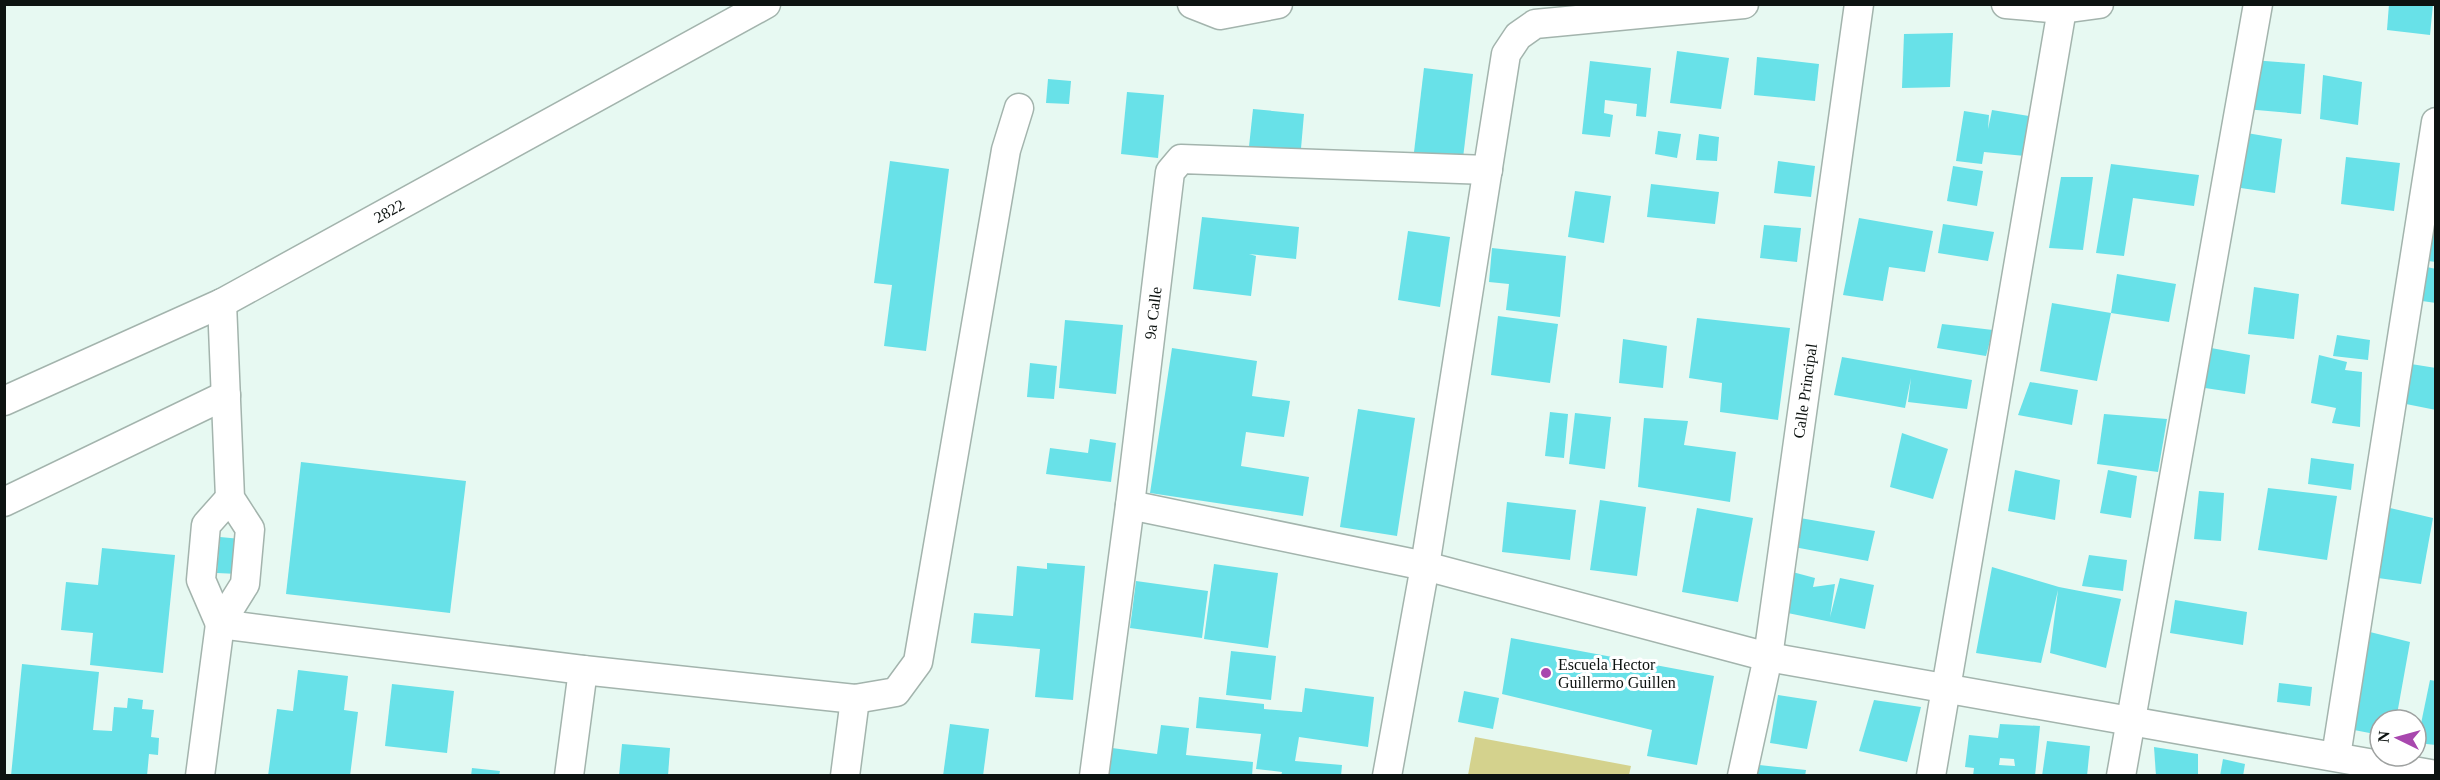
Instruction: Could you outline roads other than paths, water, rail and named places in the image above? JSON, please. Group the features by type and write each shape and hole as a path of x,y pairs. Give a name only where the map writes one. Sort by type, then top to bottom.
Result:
{"street":[{"name":"2822","path":"4,401 222,303 766,4"},
{"path":"1192,4 1220,15 1278,4"},
{"path":"1387,776 1425,566 1506,54 1518,36 1535,24 1744,4"},
{"name":"Calle Principal","path":"1742,776 1768,657 1859,4"},
{"path":"2006,4 2062,9 2099,4"},
{"path":"2121,776 2258,4"},
{"path":"1931,776 2062,9"},
{"path":"220,624 583,670 855,699 896,692 918,662 1006,150 1019,108"},
{"path":"2336,756 2436,122"},
{"name":"9a Calle","path":"1094,776 1130,505 1170,172 1181,159 1488,170"},
{"path":"200,776 220,624 245,584 250,529 230,498 222,303"},
{"path":"4,502 226,395"},
{"path":"220,624 201,580 206,525 230,498"},
{"path":"1130,505 1425,566 1768,657 2436,775"},
{"path":"569,776 583,670"},
{"path":"845,776 855,699"}],"place":[{"name":"Escuela Hector Guillermo Guillen","path":"1546,673"}]}
